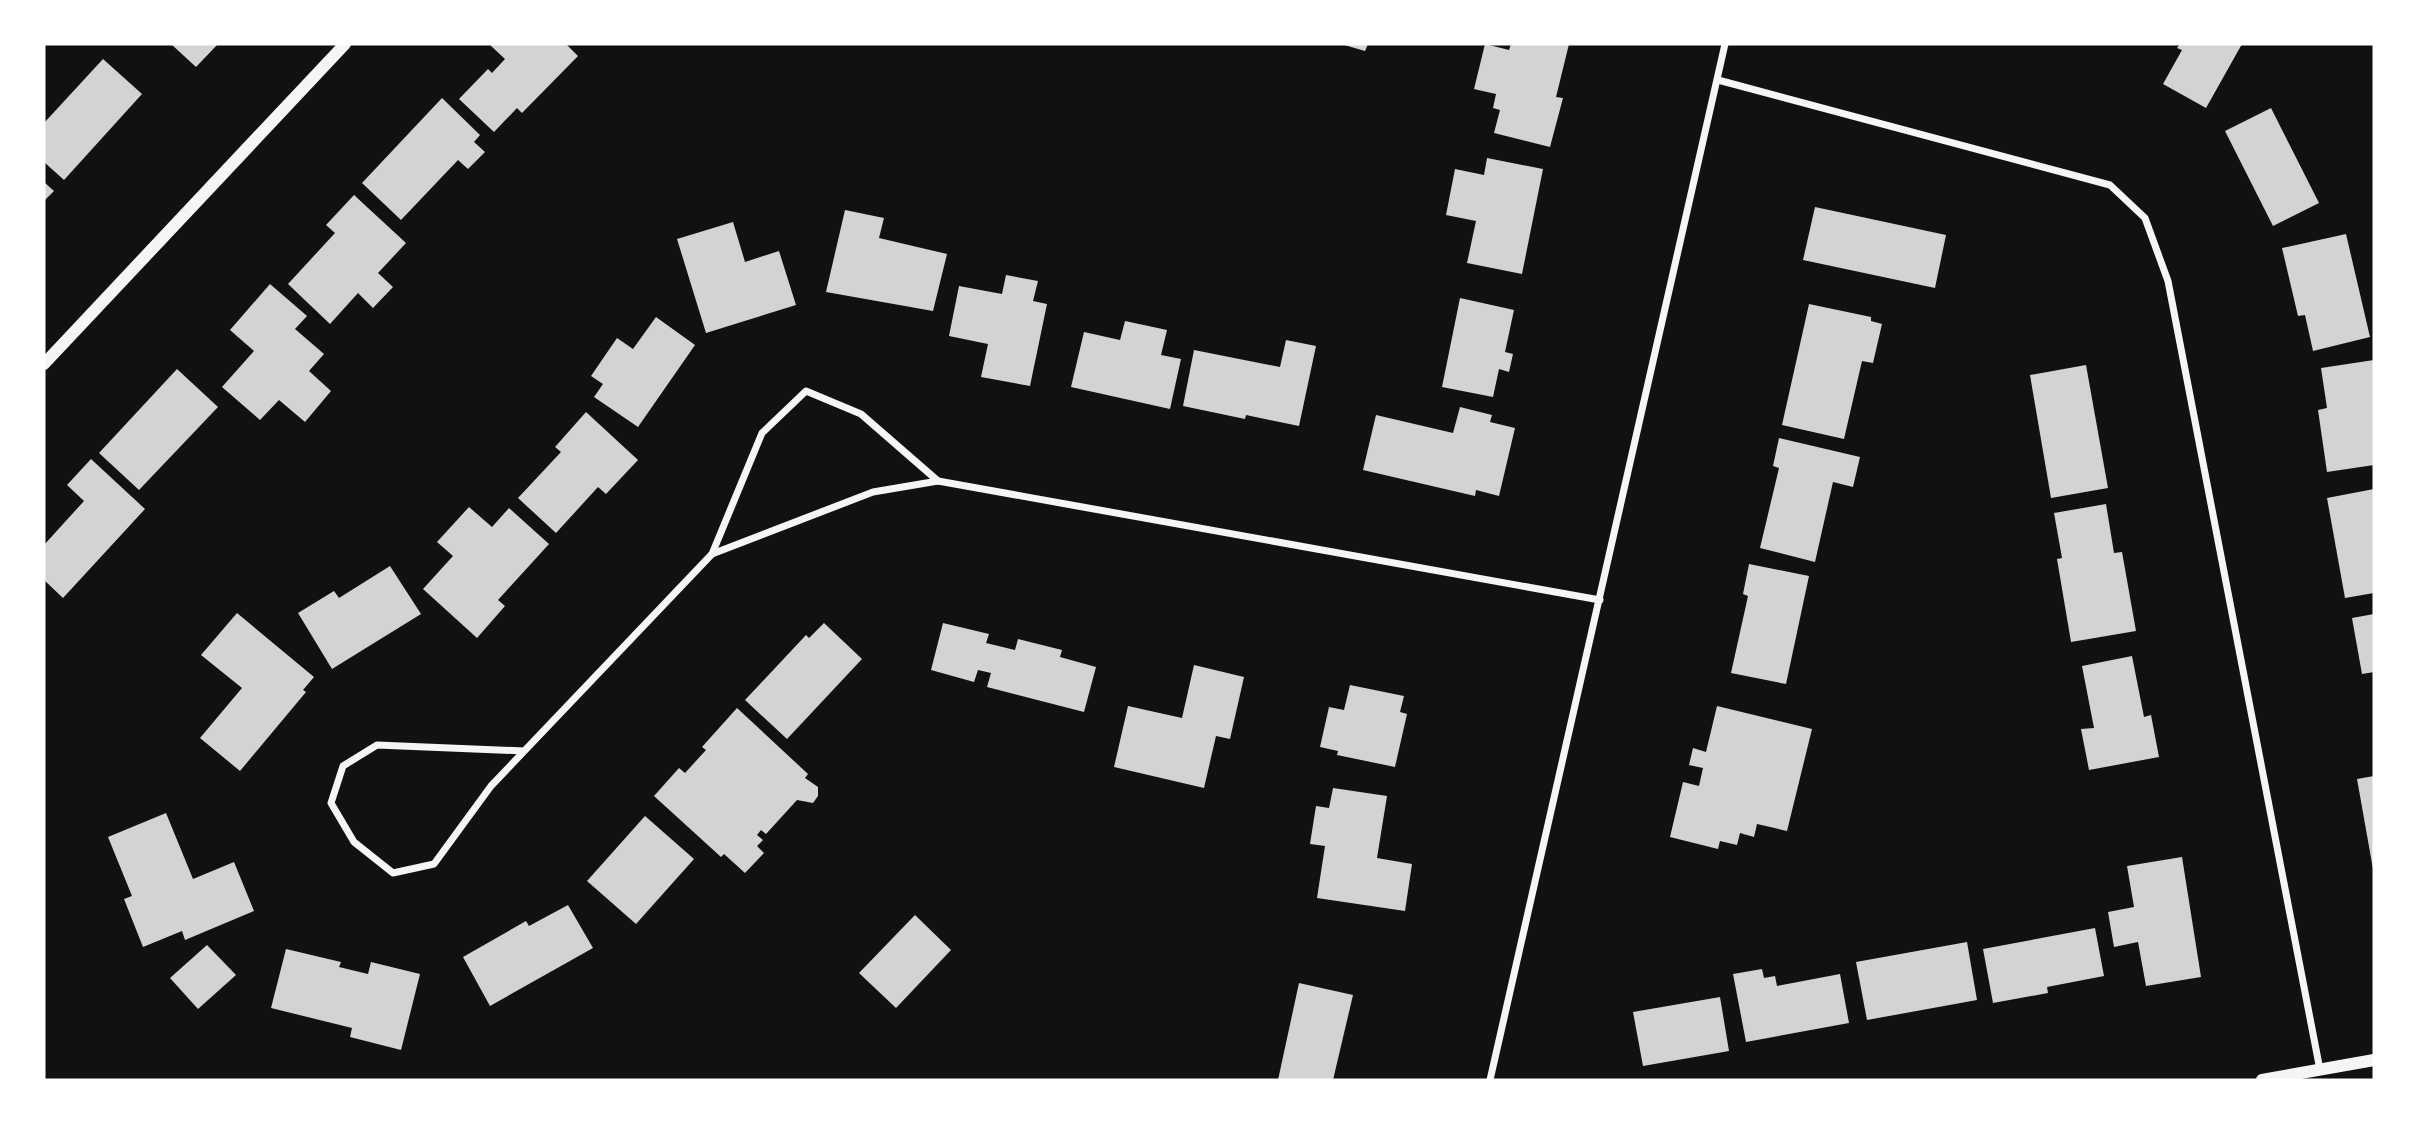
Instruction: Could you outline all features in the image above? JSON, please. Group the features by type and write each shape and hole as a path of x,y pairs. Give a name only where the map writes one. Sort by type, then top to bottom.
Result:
{"street":[{"path":"44,364 345,44"},
{"path":"1490,1080 1725,44"},
{"path":"1718,80 2110,185 2144,218 2168,281 2320,1070"},
{"path":"524,751 377,745 344,766 331,803 354,842 393,873 434,864 491,786 712,554 762,433 806,391 861,414 938,481"},
{"path":"712,554 873,492 938,481 1600,600"},
{"path":"2262,1080 2374,1060"}],"building":[{"path":"171,44 218,44 196,67"},
{"path":"489,44 566,44 578,56 522,113 517,108 494,132 459,99 488,69 492,73 505,59"},
{"path":"1341,44 1368,44 1365,51"},
{"path":"1485,44 1509,50 1511,44 1569,44 1556,97 1563,98 1550,147 1494,133 1500,110 1493,108 1496,94 1474,89"},
{"path":"2180,44 2242,44 2206,108 2163,84 2182,50 2177,48"},
{"path":"103,59 142,94 64,180 44,162 44,123"},
{"path":"442,98 480,135 474,142 485,152 468,169 458,160 401,220 362,183"},
{"path":"2271,108 2319,203 2273,226 2225,131"},
{"path":"1487,158 1543,169 1522,274 1467,263 1476,221 1446,215 1455,169 1484,175"},
{"path":"44,182 54,191 44,201"},
{"path":"354,195 406,243 378,273 393,287 373,308 358,293 330,324 288,284 335,233 326,225"},
{"path":"1815,207 1946,235 1935,288 1803,260"},
{"path":"845,210 884,218 879,238 947,254 933,311 826,292"},
{"path":"733,222 745,262 779,251 796,305 706,333 677,239"},
{"path":"2346,234 2370,337 2313,351 2305,315 2298,316 2282,248"},
{"path":"1006,275 1038,281 1033,301 1047,304 1030,386 981,377 988,344 949,336 959,286 1002,294"},
{"path":"270,284 307,316 295,329 324,354 309,371 331,391 305,422 279,400 260,420 222,387 254,351 230,330"},
{"path":"1460,298 1514,310 1505,352 1513,354 1509,372 1499,369 1493,397 1442,387"},
{"path":"1809,304 1871,317 1871,321 1882,324 1873,363 1862,361 1844,439 1782,425"},
{"path":"656,317 695,345 638,427 594,397 603,384 591,376 617,338 633,349"},
{"path":"1125,321 1167,330 1161,355 1181,359 1170,409 1071,387 1084,332 1120,340"},
{"path":"1286,340 1316,346 1299,426 1246,415 1245,419 1183,406 1194,350 1280,367"},
{"path":"2374,360 2374,465 2327,472 2318,410 2327,408 2321,368"},
{"path":"2086,365 2108,488 2051,498 2030,375"},
{"path":"177,369 218,407 139,490 99,453"},
{"path":"1460,407 1492,415 1490,422 1515,428 1499,496 1476,490 1475,496 1363,470 1376,415 1453,433"},
{"path":"586,412 638,460 606,494 598,487 556,533 518,498 561,452 555,447"},
{"path":"1779,438 1860,457 1853,487 1833,482 1815,562 1760,548 1779,468 1773,466"},
{"path":"91,459 145,509 63,598 44,580 44,545 84,501 67,485"},
{"path":"2374,489 2374,593 2345,598 2327,498"},
{"path":"2106,504 2114,553 2122,552 2136,631 2071,642 2057,559 2062,558 2054,513"},
{"path":"469,507 492,527 509,508 549,544 498,600 505,606 477,638 423,589 453,556 437,542"},
{"path":"1749,564 1809,576 1786,684 1731,673 1748,596 1743,594"},
{"path":"390,566 421,614 332,669 298,613 334,591 339,598"},
{"path":"237,613 314,677 303,690 306,692 240,771 200,738 242,688 201,655"},
{"path":"2374,614 2374,672 2362,674 2352,618"},
{"path":"824,623 862,659 787,739 745,700 806,635 809,638"},
{"path":"943,623 989,634 986,643 1015,650 1018,639 1062,650 1060,657 1096,667 1084,712 987,687 991,673 978,670 974,682 931,670"},
{"path":"2132,656 2144,717 2151,715 2159,757 2089,770 2081,729 2094,728 2082,666"},
{"path":"1194,665 1244,677 1230,739 1216,736 1204,788 1114,767 1128,706 1182,718"},
{"path":"1350,685 1404,696 1400,712 1407,714 1395,767 1337,755 1338,751 1320,747 1329,707 1344,710"},
{"path":"1717,706 1812,729 1787,831 1757,824 1754,837 1740,833 1737,845 1720,841 1718,849 1670,837 1683,782 1699,786 1703,768 1689,765 1693,748 1706,752"},
{"path":"737,708 808,774 805,778 818,787 818,796 813,803 797,800 766,834 761,830 757,835 763,840 757,846 764,853 745,873 724,854 721,857 654,796 679,768 685,773 706,750 702,747"},
{"path":"2374,776 2374,869 2373,869 2357,779"},
{"path":"1333,788 1387,796 1377,858 1412,864 1405,911 1317,898 1325,846 1310,844 1316,806 1329,808"},
{"path":"166,813 193,879 234,862 254,911 185,940 182,931 143,947 124,899 132,896 108,837"},
{"path":"645,816 694,859 636,924 587,881"},
{"path":"2182,857 2201,977 2146,986 2138,942 2114,947 2108,912 2134,907 2127,866"},
{"path":"568,905 593,948 490,1006 463,957 526,921 529,926"},
{"path":"915,915 951,950 896,1008 859,973"},
{"path":"2095,928 2104,976 2047,987 2048,993 1993,1003 1983,949"},
{"path":"1967,942 1977,1000 1867,1020 1856,962"},
{"path":"207,945 236,975 198,1009 170,978"},
{"path":"286,949 341,962 339,967 368,974 371,962 420,974 401,1050 350,1037 352,1028 271,1008"},
{"path":"1762,969 1764,978 1775,976 1777,986 1840,974 1849,1023 1746,1042 1733,974"},
{"path":"1299,983 1353,995 1333,1080 1278,1080"},
{"path":"1720,997 1729,1051 1643,1066 1633,1012"}]}
